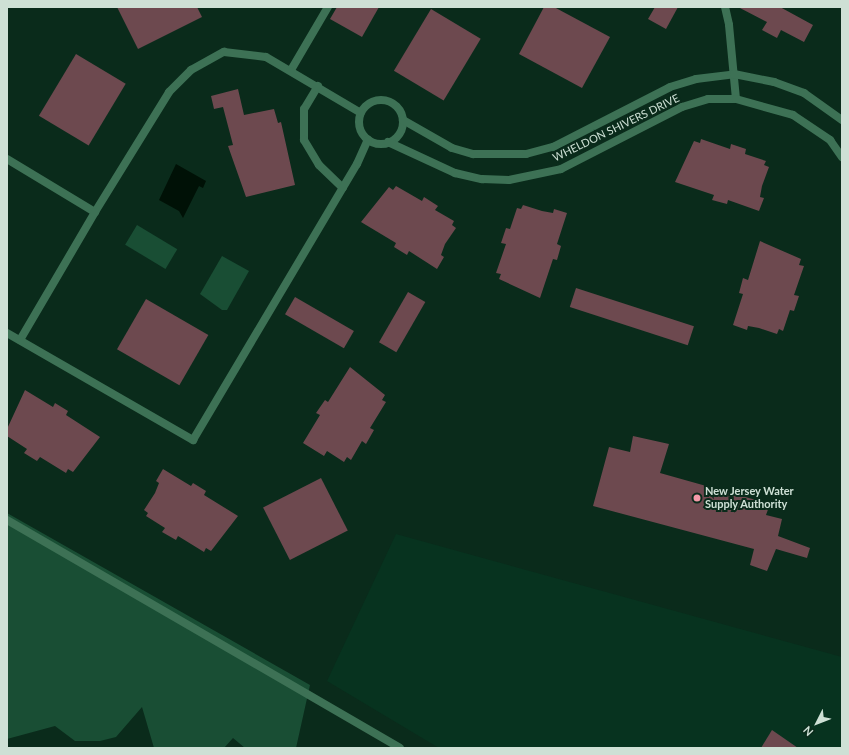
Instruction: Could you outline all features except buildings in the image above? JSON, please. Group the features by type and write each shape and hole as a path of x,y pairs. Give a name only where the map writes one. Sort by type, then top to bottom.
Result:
{"street":[{"path":"291,70 328,7"},
{"path":"725,7 736,99"},
{"path":"20,340 95,212 169,92 190,70 224,52 266,57 291,70 361,112"},
{"name":"WHELDON SHIVERS DRIVE","path":"403,120 452,148 473,154 526,154 553,147 670,87 696,79 734,74 774,82 804,93 842,120"},
{"path":"318,86 304,109 304,140 319,165 343,188"},
{"name":"WHELDON SHIVERS DRIVE","path":"388,142 455,173 482,179 509,180 561,169 682,107 708,99 736,99 793,115 830,140 842,157"},
{"path":"385,100 397,107 403,120 400,134 388,142 374,142 368,139 360,127 361,112 371,102 385,100"},
{"path":"7,332 193,440 343,188 368,139"},
{"path":"7,159 95,212"},
{"path":"7,520 400,748"}],"shaded area":[{"path":"176,164 206,181 203,188 199,186 183,218 179,211 159,200"},
{"path":"137,225 177,249 165,269 125,245"},
{"path":"222,256 249,271 227,310 222,310 200,294"},
{"path":"7,513 310,685 296,748 245,748 233,738 224,748 154,748 142,707 116,737 100,741 75,741 55,726 7,739"},
{"path":"396,534 842,657 842,748 439,748 327,681"}],"place":[{"name":"New Jersey Water Supply Authority","path":"697,498"}]}
